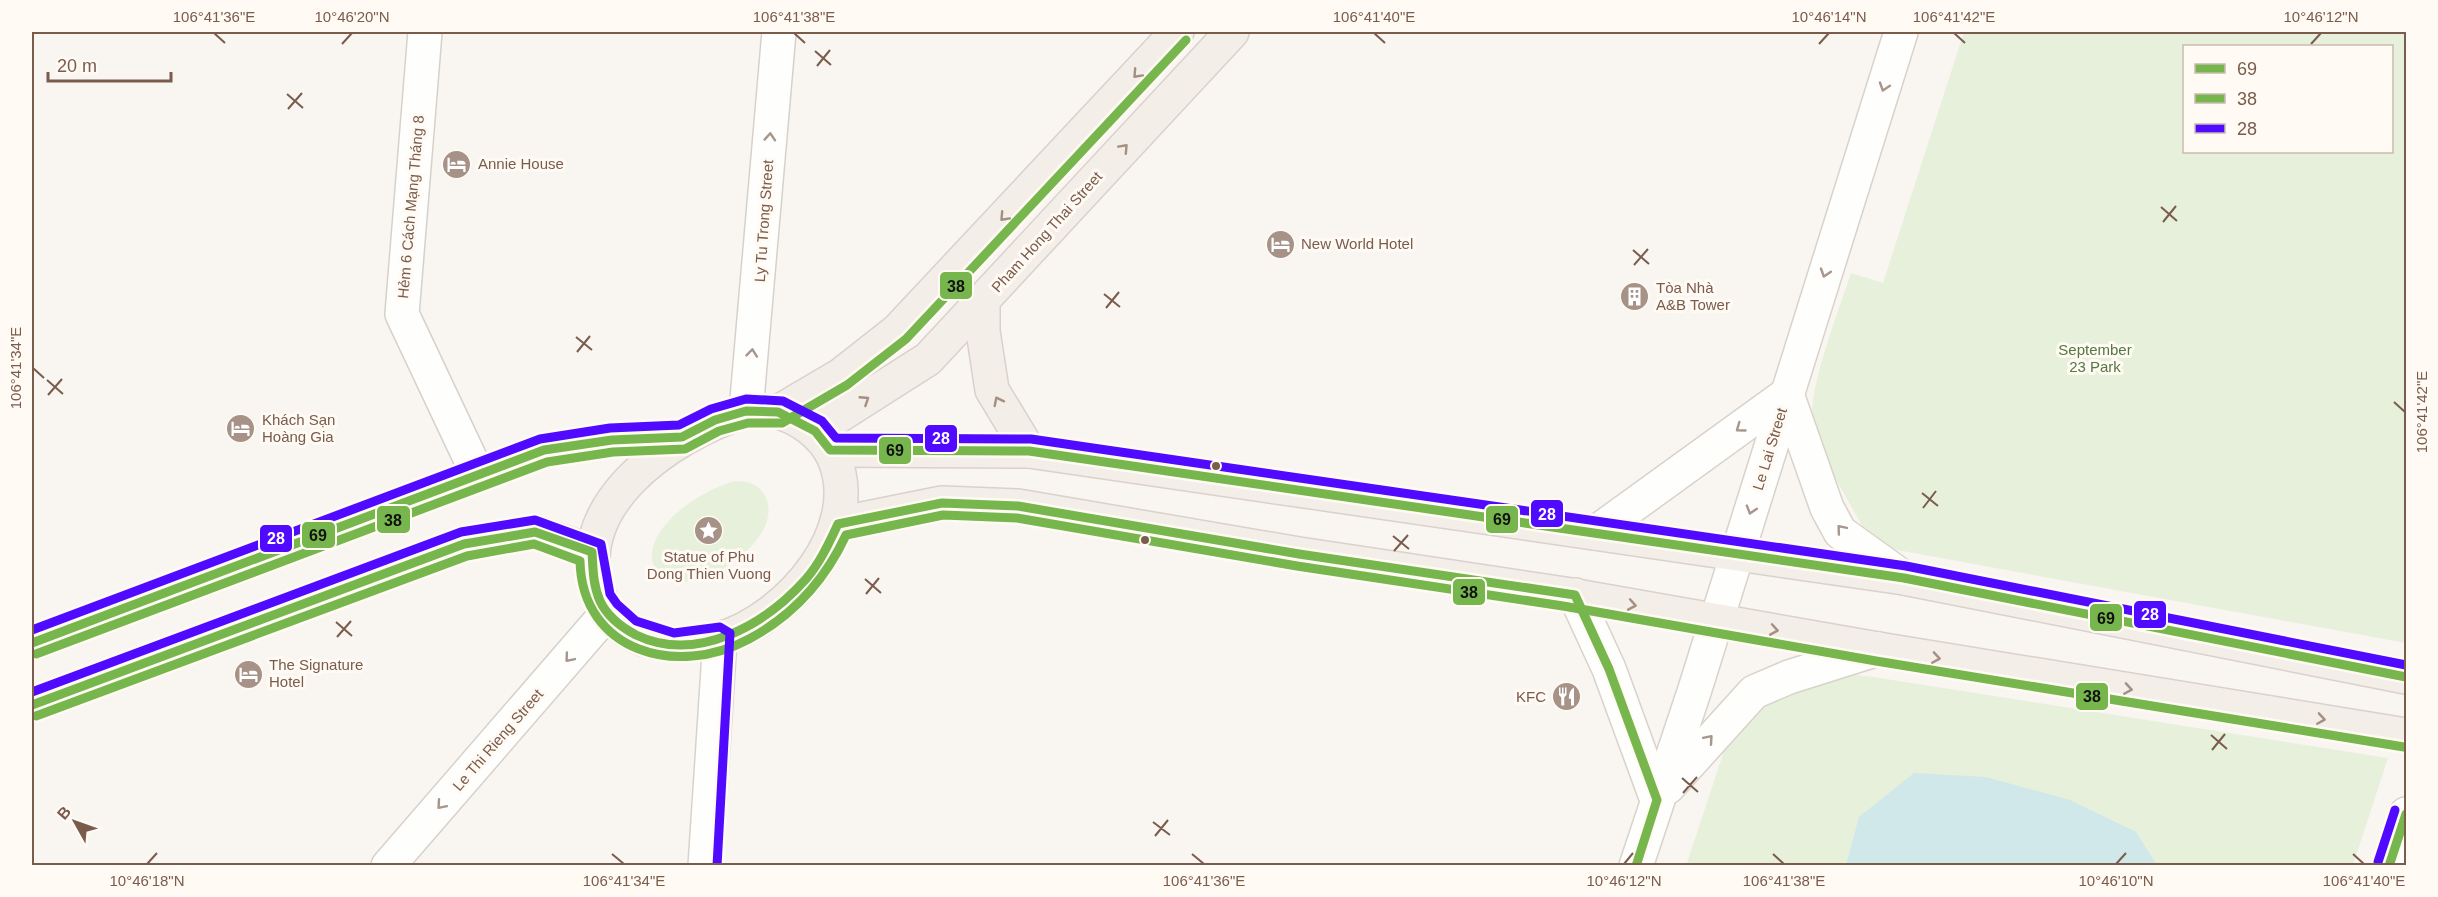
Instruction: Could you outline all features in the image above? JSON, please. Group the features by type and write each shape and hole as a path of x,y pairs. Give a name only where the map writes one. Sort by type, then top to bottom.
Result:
{"main road":[{"name":"Hẻm 6 Cách Mạng Tháng 8","path":"425,32 402,314 477,473"},
{"name":"Ly Tu Trong Street","path":"762,411 778,32"},
{"path":"823,441 841,478 843,497 838,524 806,579 779,604 750,624 720,639 687,645 655,643 627,631 607,613 594,584 592,552 603,517 624,486 653,459 682,437 715,420 762,411 841,375 897,331 1177,32"},
{"name":"Pham Hong Thai Street","path":"823,441 928,358 983,302 1232,32"},
{"name":"Le Lai Street","path":"1636,866 1901,32"},
{"path":"983,302 983,330 992,390 1029,451"},
{"path":"1595,533 1787,394 1827,508 1840,532 1904,578"},
{"path":"762,411 823,441 1029,451 1904,578 2406,677"},
{"path":"32,643 477,473 544,450 612,440 682,437"},
{"path":"838,524 942,503 1018,506 1299,554 1575,595 1878,649 2406,735"},
{"path":"32,705 464,544 535,532 592,552"},
{"path":"1575,595 1609,669 1657,800 1754,692 1789,677 1878,649"},
{"name":"Le Thi Rieng Street","path":"388,866 607,613"},
{"path":"705,866 720,639"},
{"path":"2390,866 2406,814"}],"green space":[{"name":"September 23 Park","path":"1964,32 2406,32 2406,643 1897,550 1877,540 1861,524 1840,487 1821,447 1813,420 1815,390 1820,369 1851,273 1883,283"},
{"path":"735,481 756,486 765,496 768,509 767,521 752,545 730,564 707,577 686,582 667,578 659,573 654,566 652,556 659,533 667,523 688,504 712,490"},
{"path":"1846,674 2388,758 2353,865 1686,866 1724,751 1736,731 1770,696"}],"water":[{"path":"1914,773 1986,777 2070,800 2136,832 2157,865 1846,865 1859,817"}],"transit line":[{"name":"38","path":"36,654 547,462 613,452 685,449 719,431 748,423 782,423 847,385 906,339 1186,40"},
{"name":"28","path":"32,630 540,439 610,428 679,425 711,409 746,399 783,401 822,421 836,438 1031,439 1906,566 2406,665"},
{"name":"69","path":"32,643 544,450 612,440 682,437 715,420 746,411 778,412 815,431 830,450 1029,451 1904,578 2406,677"},
{"name":"69","path":"32,705 464,544 535,532 592,552 596,589 600,601 611,616 636,635 659,643 683,645 706,642 728,635 750,625 771,611 811,573 838,524 942,503 1018,506 1299,554 1575,595 1609,669 1657,800 1636,866"},
{"name":"38","path":"36,716 467,556 534,544 580,561 585,592 597,617 615,636 638,649 664,655 692,656 721,651 765,629 807,595 828,567 846,535 943,515 1017,518 1297,566 1563,606 1876,661 2404,747"},
{"name":"28","path":"32,692 461,532 535,520 601,544 610,594 617,604 636,621 674,633 720,627 730,633 717,866"},
{"name":"28","path":"2378,862 2395,810"},
{"name":"69","path":"2389,866 2406,814"}],"place":[{"name":"Annie House","path":"457,164"},
{"name":"New World Hotel","path":"1280,244"},
{"name":"Tòa Nhà A&B Tower","path":"1635,297"},
{"name":"Khách Sạn Hoàng Gia","path":"241,429"},
{"name":"Statue of Phu Dong Thien Vuong","path":"709,530"},
{"name":"The Signature Hotel","path":"248,674"},
{"name":"KFC","path":"1567,697"}]}
